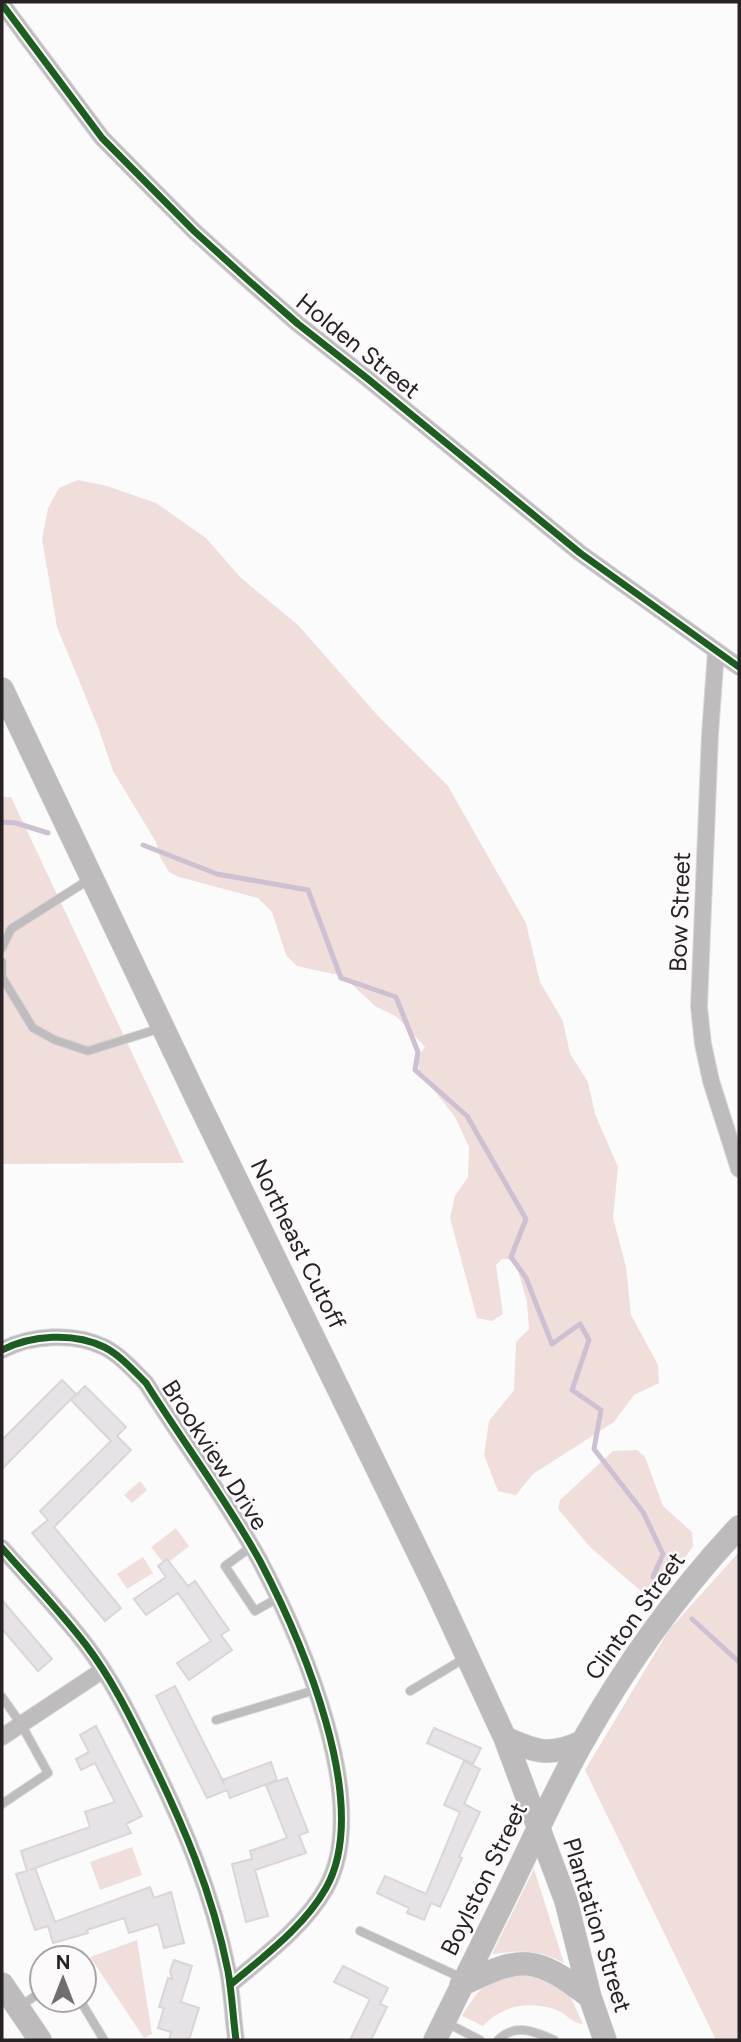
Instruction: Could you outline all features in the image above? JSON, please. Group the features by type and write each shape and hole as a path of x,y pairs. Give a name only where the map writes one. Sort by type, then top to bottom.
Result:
{"main road":[{"name":"Northeast Cutoff","path":"2,690 468,1657 505,1738 538,1825"},
{"name":"Clinton Street","path":"582,1742 606,1701 677,1597 739,1527"},
{"path":"505,1738 546,1753 562,1751 582,1742"},
{"name":"Boylston Street","path":"439,2031 538,1825 582,1742"},
{"name":"Plantation Street","path":"538,1825 566,1901 590,1997 605,2040"},
{"path":"462,1982 493,1970 524,1964 549,1969 590,1997"},
{"path":"2,1984 40,2040"}],"street":[{"name":"Holden Street","path":"2,4 102,138 194,231 239,272 298,324 580,552 739,667"},
{"name":"Bow Street","path":"716,652 699,1007 711,1081 739,1169"},
{"name":"Brookview Drive","path":"2,1350 39,1338 69,1338 105,1347 146,1383 251,1547 294,1633 315,1690 335,1753 340,1787 341,1840 332,1875 311,1911 230,1985"},
{"path":"2,1548 60,1613 103,1670 151,1759 200,1867 219,1930 230,1985 236,2040"},
{"path":"2,1737 103,1670"}],"lane":[{"path":"2,948 11,929 92,877"},
{"path":"2,962 2,977 33,1028 55,1040 88,1051 163,1027"},
{"path":"251,1547 225,1566 255,1611 278,1598"},
{"path":"410,1691 468,1657"},
{"path":"216,1720 315,1690"},
{"path":"2,1697 22,1724 48,1773 2,1804"},
{"path":"360,1931 462,1982"},
{"path":"18,2008 28,2001"},
{"path":"88,2014 104,2040"},
{"path":"498,2040 505,2033 521,2029 554,2040"},
{"path":"439,2031 480,2040"}],"shaded area":[{"path":"78,480 107,486 156,503 206,538 241,578 298,625 379,717 448,786 526,923 540,982 563,1021 570,1054 588,1082 595,1114 618,1167 613,1218 626,1267 631,1315 658,1365 659,1383 634,1395 614,1422 533,1474 516,1495 498,1491 484,1455 489,1421 514,1390 516,1342 529,1329 527,1302 515,1260 502,1259 496,1265 503,1314 492,1321 477,1318 450,1218 455,1196 468,1177 469,1147 455,1117 419,1071 417,1058 425,1047 397,1017 375,1006 343,976 297,966 286,955 272,912 258,898 179,877 169,872 160,857 156,842 113,771 57,627 42,539 48,508 59,488"},
{"path":"2,797 11,797 184,1163 2,1164"},
{"path":"637,1450 645,1457 663,1506 692,1532 693,1546 669,1581 642,1592 590,1547 558,1509 560,1500 613,1451"},
{"path":"140,1481 147,1490 132,1503 124,1495"},
{"path":"176,1528 189,1546 165,1565 151,1547"},
{"path":"739,1552 739,2040 716,2040 585,1770 669,1630"},
{"path":"143,1557 153,1573 127,1589 117,1574"},
{"path":"132,1847 142,1875 100,1890 90,1862"},
{"path":"534,1869 564,1963 529,1952 492,1954"},
{"path":"137,1940 152,2034 144,2038 98,1969 98,1954"},
{"path":"535,1973 568,1991 583,2024 575,2022 558,2010 534,2005 506,2010 483,2026 462,2016 477,1994 491,1981 509,1975"}],"building":[{"path":"62,1380 76,1394 2,1469 2,1440"},
{"path":"85,1386 126,1427 117,1436 131,1450 54,1527 121,1608 105,1621 32,1533 48,1520 40,1511 111,1441 71,1400"},
{"path":"167,1559 188,1586 195,1581 229,1630 221,1635 232,1650 189,1680 177,1663 211,1641 178,1593 146,1615 134,1599 166,1577 158,1566"},
{"path":"2,1600 52,1659 38,1671 2,1629"},
{"path":"175,1686 222,1780 271,1762 277,1780 230,1798 227,1790 207,1798 156,1696"},
{"path":"96,1726 142,1816 126,1824 131,1833 35,1868 55,1922 150,1887 154,1898 171,1892 184,1943 164,1948 158,1924 129,1933 124,1918 87,1930 88,1933 53,1943 48,1926 35,1930 16,1874 27,1871 21,1851 90,1827 85,1812 115,1802 95,1763 81,1770 76,1759 89,1752 80,1735"},
{"path":"434,1728 481,1748 473,1764 427,1743"},
{"path":"464,1761 480,1769 464,1804 480,1812 440,1907 431,1903 424,1920 407,1913 409,1908 377,1893 385,1876 426,1894 460,1812 444,1805"},
{"path":"287,1778 308,1832 299,1835 306,1853 255,1870 268,1916 246,1922 232,1864 252,1859 250,1851 287,1838 266,1785"},
{"path":"174,1960 192,1966 181,2002 199,2008 189,2040 169,2040 171,2032 158,2028 164,2008 159,2007 168,1978 172,1979 170,1971"},
{"path":"343,1966 388,1988 380,2004 387,2007 371,2040 350,2040 370,1999 334,1982"}],"waterway":[{"path":"2,822 16,823 48,833"},
{"path":"143,845 217,874 308,890 341,978 396,997 418,1052 415,1070 467,1116 526,1219 511,1257 526,1278 552,1344 580,1324 589,1340 572,1390 601,1410 594,1449 643,1512 663,1554 653,1577"},
{"path":"692,1619 739,1662"}],"cycle path":[{"path":"2,4 102,138 194,231 248,280 298,324 580,553 739,667"},
{"path":"2,1350 39,1339 79,1339 110,1350 146,1383 219,1493 260,1561 277,1594 311,1677 337,1768 341,1812 338,1853 326,1888 306,1916 230,1985"},
{"path":"2,1548 66,1620 95,1658 112,1683 160,1778 195,1858 214,1913 228,1971 236,2040"}]}
